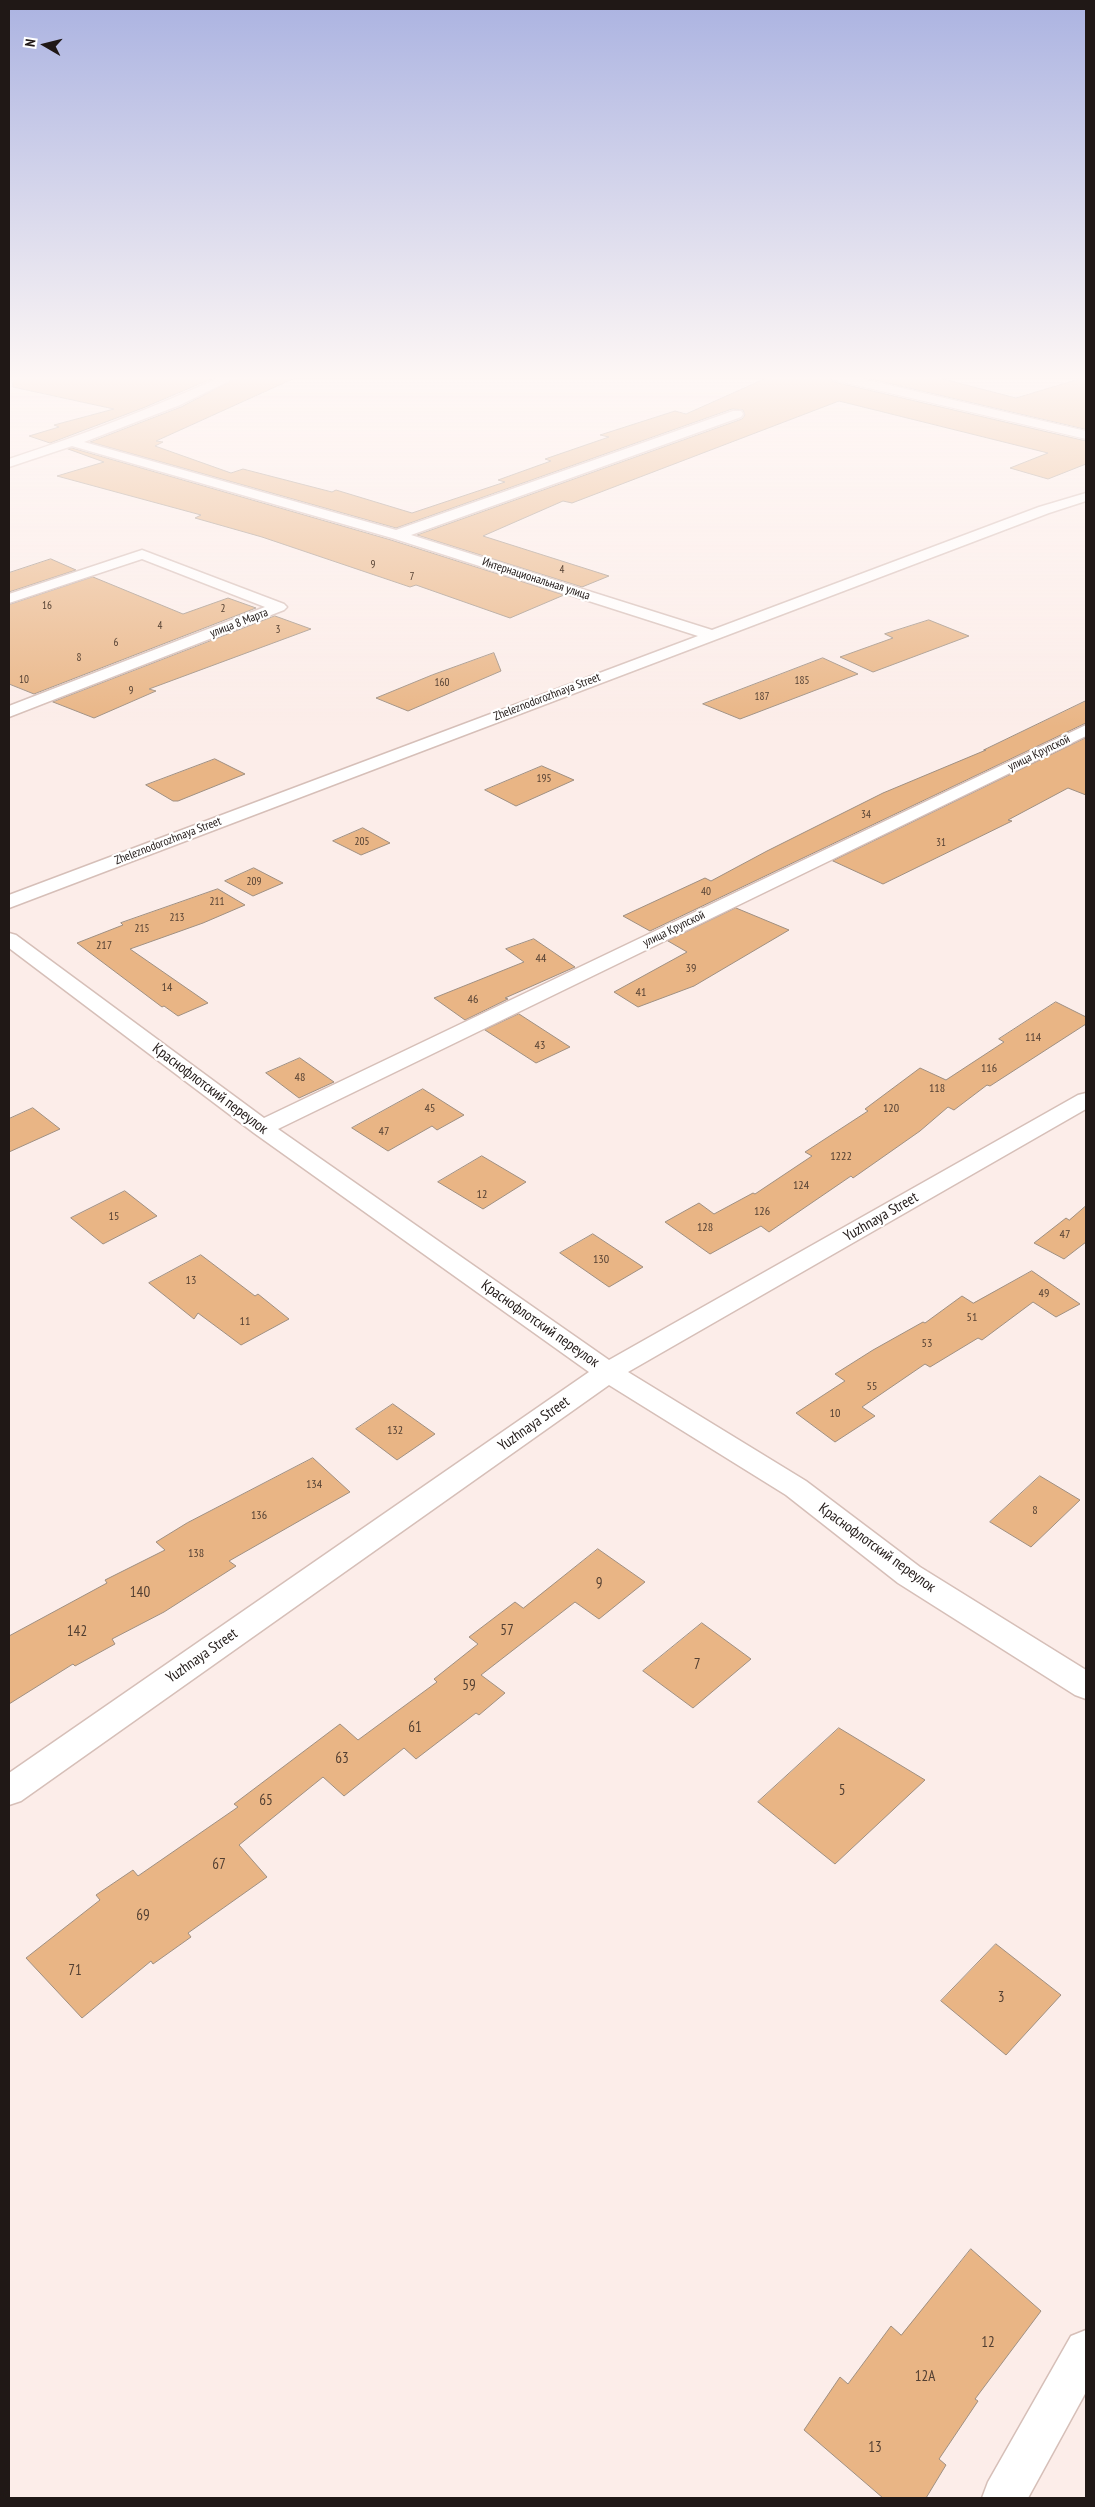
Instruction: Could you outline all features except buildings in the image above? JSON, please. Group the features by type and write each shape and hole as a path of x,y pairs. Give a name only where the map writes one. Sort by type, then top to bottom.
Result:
{"street":[{"name":"Интернациональная улица","path":"250,493 397,535 711,635"},
{"path":"397,535 515,493"},
{"name":"Zheleznodorozhnaya Street","path":"9,902 711,635 1044,510 1086,497"},
{"name":"улица 8 Марта","path":"9,599 142,554 279,608 10,710"},
{"name":"улица Крупской","path":"262,1128 1086,730"},
{"name":"Краснофлотский переулок","path":"9,939 262,1128 608,1372 796,1488 909,1575 1086,1686"},
{"name":"Yuzhnaya Street","path":"9,1791 608,1372 1086,1100"},
{"path":"1004,2498 1086,2351"}]}
